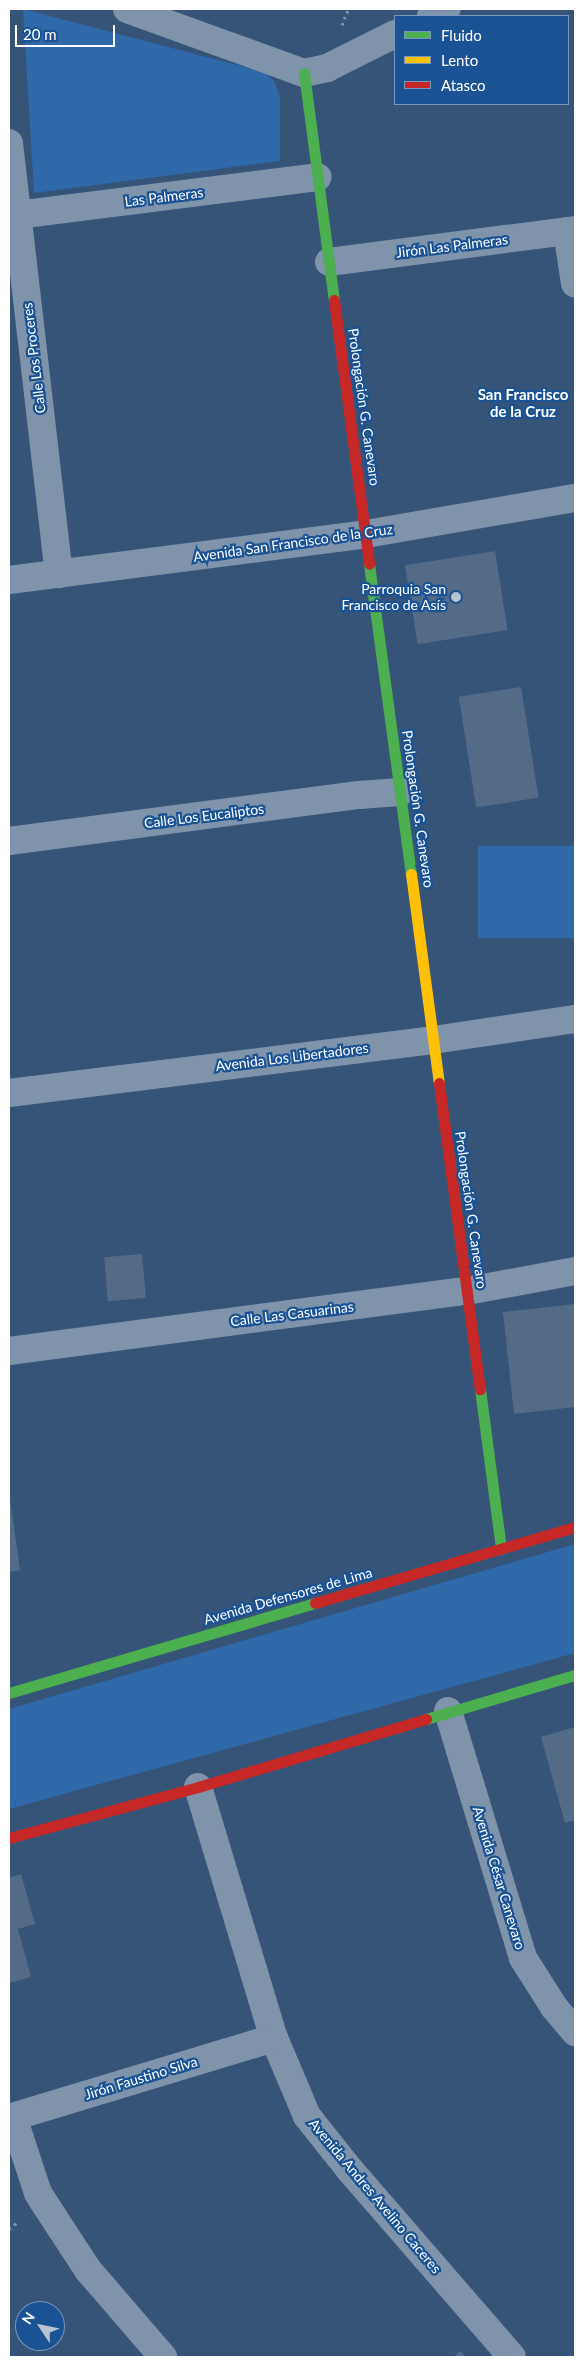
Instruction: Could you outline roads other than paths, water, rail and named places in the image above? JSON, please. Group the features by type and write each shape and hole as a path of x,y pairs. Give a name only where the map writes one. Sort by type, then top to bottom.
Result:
{"street":[{"path":"127,9 304,73 327,68 394,34"},
{"path":"434,15 447,9"},
{"name":"Prolongación G. Canevaro","path":"304,73 501,1549"},
{"name":"Calle Los Proceres","path":"9,142 13,216 59,574"},
{"name":"Las Palmeras","path":"13,216 318,177"},
{"path":"571,230 575,283"},
{"name":"Jirón Las Palmeras","path":"329,262 571,230"},
{"name":"Avenida San Francisco de la Cruz","path":"9,580 366,534 575,498"},
{"name":"Calle Los Eucaliptos","path":"9,842 359,795 400,792"},
{"name":"Avenida Los Libertadores","path":"9,1093 433,1040 575,1019"},
{"name":"Calle Las Casuarinas","path":"9,1351 467,1291 575,1271"},
{"name":"Avenida Defensores de Lima","path":"9,1693 575,1527"},
{"path":"9,1838 198,1787 448,1711 575,1676"},
{"name":"Avenida César Canevaro","path":"448,1711 523,1958 554,2007 575,2032"},
{"name":"Avenida Andres Avelino Caceres","path":"198,1787 274,2038 307,2116 350,2170 512,2357"},
{"name":"Jirón Faustino Silva","path":"11,2118 274,2038"},
{"path":"11,2118 38,2193 43,2201 88,2270 163,2357"}],"place":[{"name":"Parroquia San Francisco de Asís","path":"456,597"}],"district":[{"name":"San Francisco de la Cruz","path":"523,402"}]}
